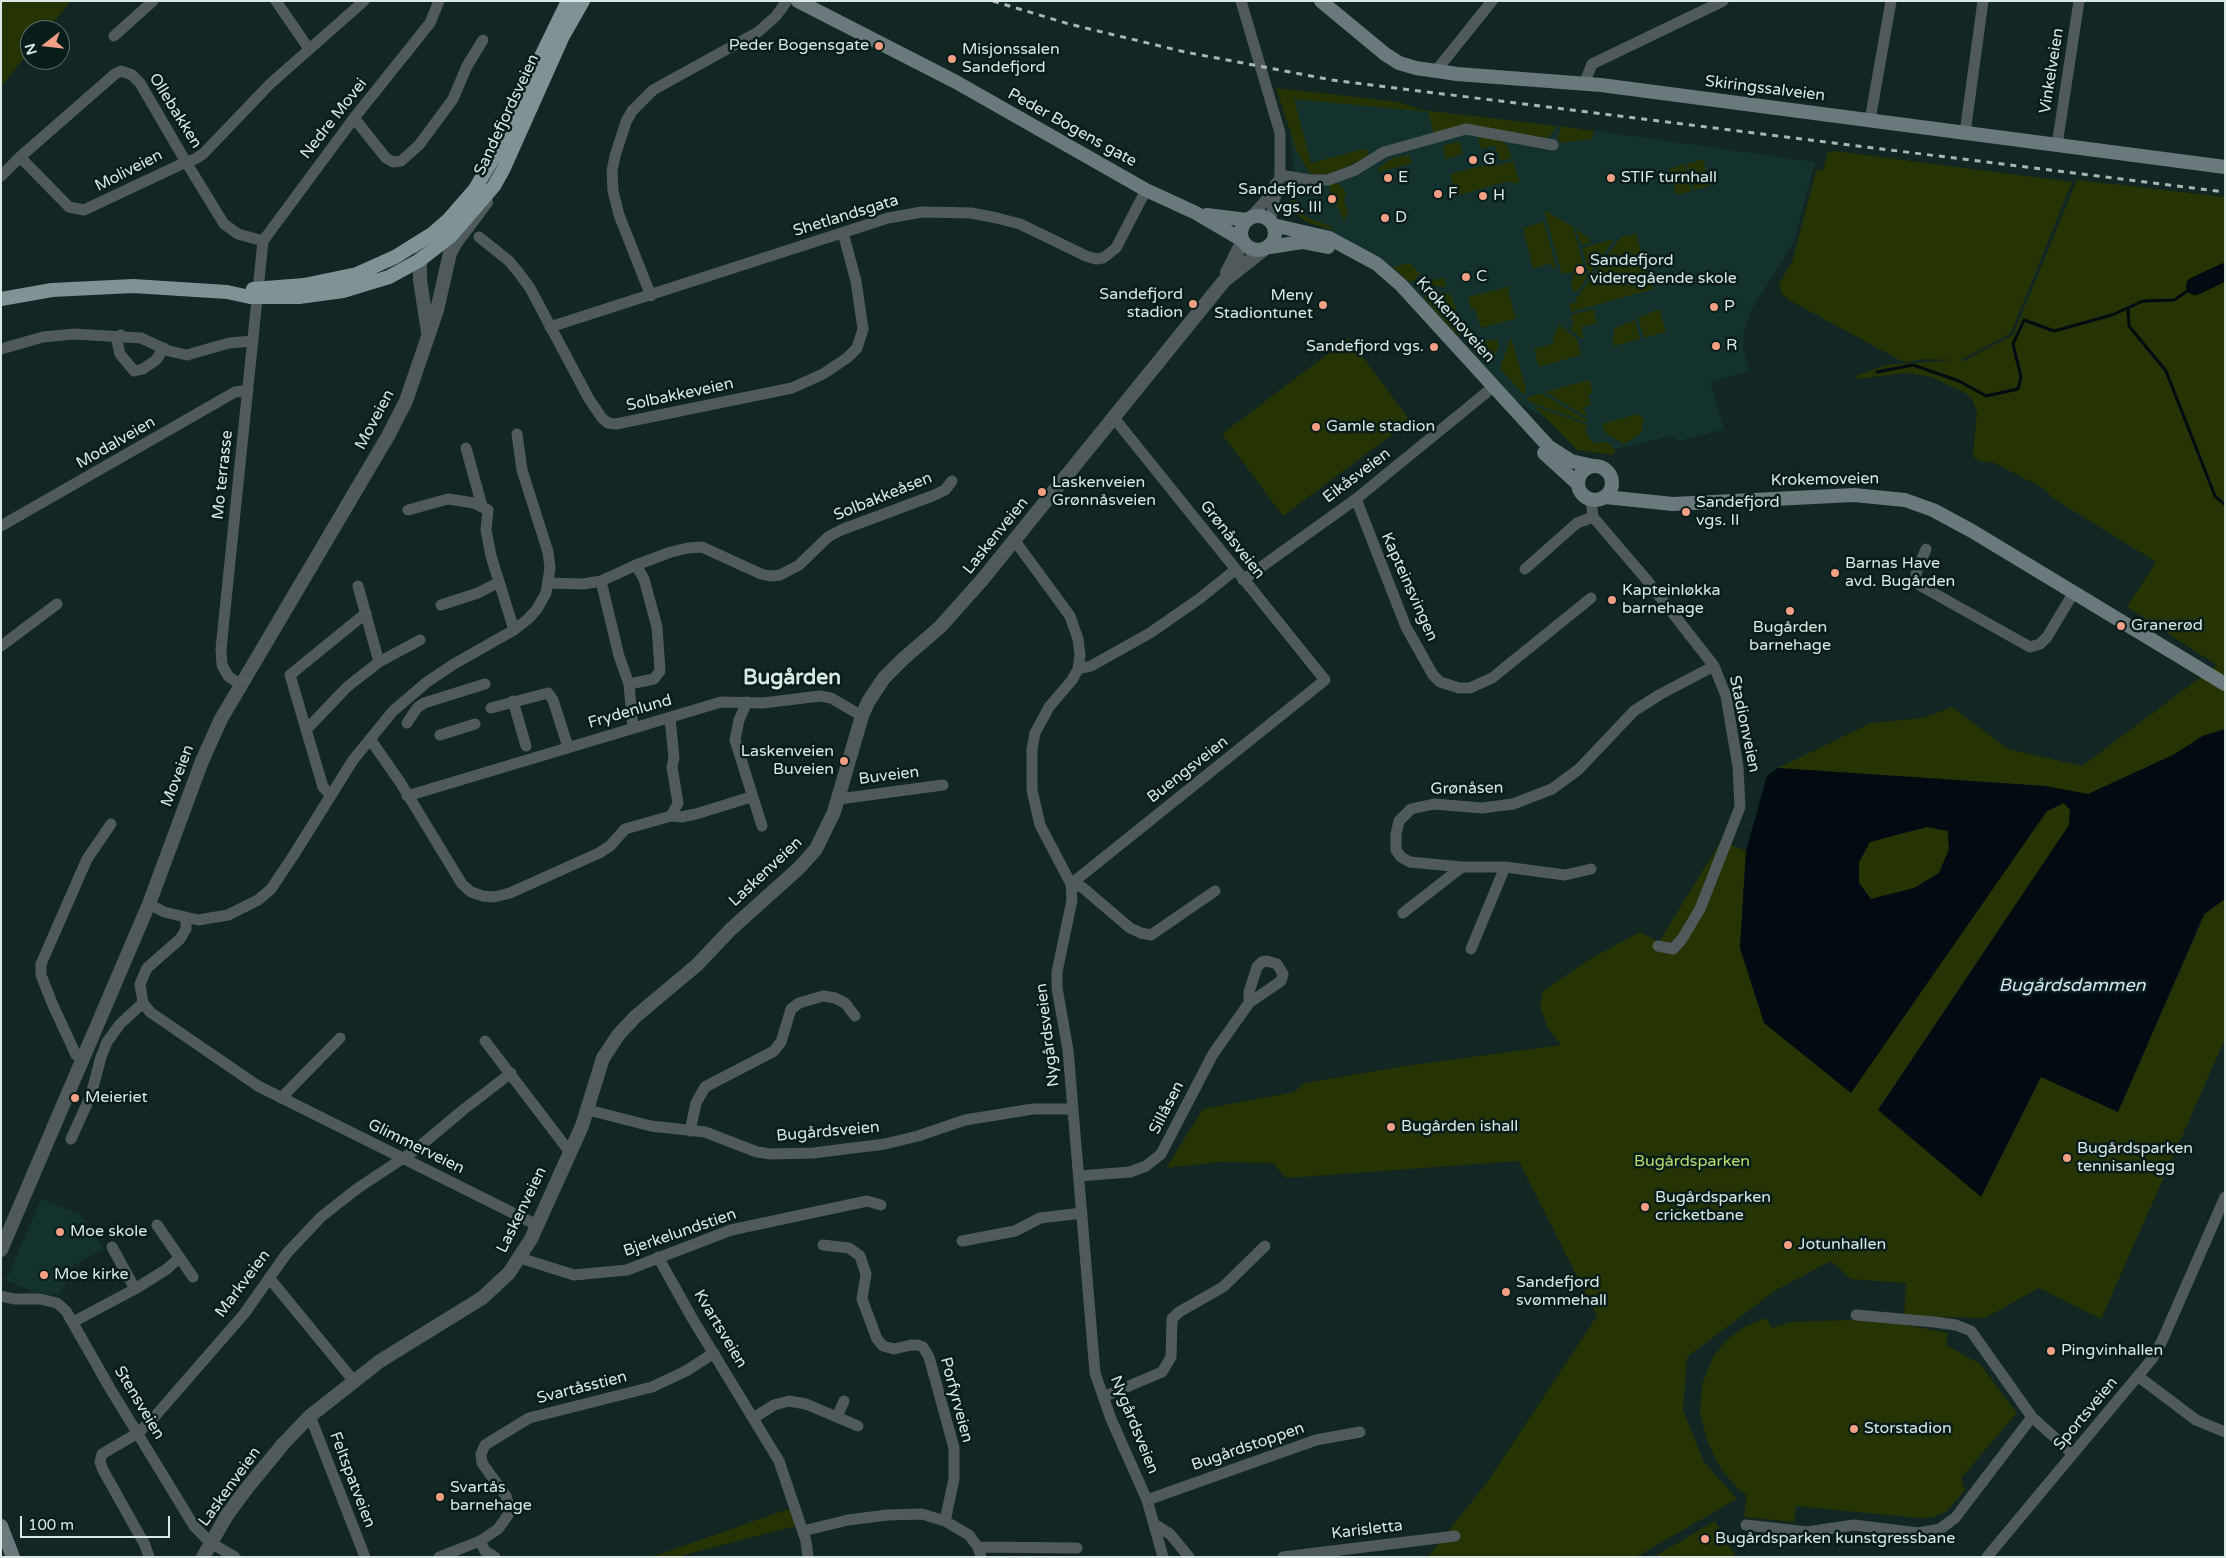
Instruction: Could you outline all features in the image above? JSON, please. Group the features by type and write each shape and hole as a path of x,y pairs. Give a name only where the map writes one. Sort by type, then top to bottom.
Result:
{"main road":[{"name":"Sandefjordsveien","path":"227,292 304,285 342,278 380,264 432,234 462,206 498,150 524,91 568,1"},
{"name":"Sandefjordsveien","path":"1,299 52,290 133,286 227,292 259,297 324,294 376,282 420,260 451,236 494,186 504,168 563,36 583,1"},
{"name":"Peder Bogens gate","path":"798,1 956,82 1146,190 1196,213 1242,241"},
{"name":"Skiringssalveien","path":"1321,1 1394,60 1406,66 1435,72 1584,84 2225,167"},
{"name":"Peder Bogens gate","path":"1196,213 1226,219 1248,219"},
{"path":"1260,216 1272,223 1276,235 1266,249 1250,249 1242,241 1242,228 1248,219 1260,216"},
{"name":"Krokemoveien","path":"1272,223 1329,238 1377,264 1401,285 1549,447 1571,461 1602,467 1628,491 1673,504"},
{"name":"Krokemoveien","path":"1266,249 1293,242 1314,243 1353,258 1372,271 1400,295 1531,441 1578,484 1582,494 1598,499 1673,504 1854,495 1905,500 1947,517 2225,684"},
{"path":"1578,484 1581,473 1593,466"},
{"path":"1598,499 1612,485 1610,474"},
{"path":"1,1526 13,1557"}],"street":[{"path":"114,36 153,1"},
{"path":"276,1 309,50"},
{"name":"Ollebakken","path":"20,157 115,74 121,71 132,75 140,83 186,162 203,154 270,84 364,1"},
{"name":"Nedre Movei","path":"261,259 263,242 354,118 430,23 440,1"},
{"path":"651,296 619,215 613,191 615,156 626,122 632,110 653,90 758,32 776,16 787,1"},
{"path":"1241,1 1280,133 1280,176 1272,223"},
{"path":"1435,72 1492,1"},
{"path":"1694,1 1701,12"},
{"path":"1584,84 1592,64 1723,1"},
{"path":"1870,120 1891,1"},
{"path":"1965,133 1982,1"},
{"name":"Vinkelveien","path":"2057,145 2079,1"},
{"path":"354,118 386,158 393,162 401,162 419,146 448,106 483,40"},
{"path":"1280,176 1328,180 1355,170 1384,152 1466,129 1553,146"},
{"path":"1,176 20,157"},
{"name":"Moliveien","path":"20,157 60,199 77,210 95,207 186,162 224,224 238,234 263,242"},
{"path":"1248,219 1266,200 1280,176"},
{"name":"Moveien","path":"1,1250 149,904 202,761 222,719 388,436 406,401 437,310 450,254 456,242 489,199 494,186"},
{"name":"Shetlandsgata","path":"550,328 888,218 909,214 938,212 971,214 1020,224 1096,259 1110,254 1116,248 1146,190"},
{"name":"Solbakkeveien","path":"478,237 509,261 520,273 530,288 589,399 602,418 608,423 616,424 792,388 824,374 847,358 857,348 863,329 861,304 843,233"},
{"name":"Moveien","path":"429,336 420,280 420,260 432,234"},
{"name":"Laskenveien","path":"1224,281 1242,241"},
{"name":"Laskenveien","path":"204,1557 226,1516 247,1488 284,1443 310,1416 354,1380 482,1298 499,1284 520,1258 537,1225 588,1110 604,1058 619,1034 636,1016 697,965 730,930 799,868 822,841 839,799 862,716 868,702 884,678 954,613 1015,541 1224,281 1266,249"},
{"name":"Mo terrasse","path":"242,685 228,676 222,665 220,649 261,259"},
{"path":"1,349 25,340 55,335 121,335 141,338 187,355 229,343 253,341"},
{"path":"121,335 117,341 120,354 134,371 143,369 156,360 164,348"},
{"name":"Modalveien","path":"1,526 235,392 248,390"},
{"name":"Eikåsveien","path":"1243,580 1356,499 1487,392"},
{"name":"Grønåsveien","path":"1114,418 1325,680"},
{"path":"149,904 164,912 186,919 198,920 228,915 244,909 264,894 295,853 330,794 393,711 427,682 514,630 537,609 549,584 548,552 522,470 518,434"},
{"path":"466,448 482,506"},
{"name":"Solbakkeåsen","path":"549,584 583,584 601,581 636,565 688,548 702,547 761,574 770,576 780,575 798,565 828,537 841,530 932,496 945,490 952,481"},
{"path":"408,510 448,499 474,503 488,510 486,530 499,582 514,630"},
{"name":"Kapteinsvingen","path":"1356,499 1406,627 1433,675 1440,682 1459,688 1470,688 1492,678 1591,598"},
{"path":"1525,569 1577,522 1593,517 1598,499"},
{"name":"Stadionveien","path":"1593,517 1646,579 1714,666 1726,696 1741,786 1740,807 1700,909 1673,949 1658,946"},
{"path":"1015,541 1070,616 1078,639 1080,655 1078,669 1091,666 1150,633 1199,599 1235,570"},
{"path":"1926,550 1916,573 1917,582 1920,586 2030,647 2040,644 2047,637 2074,592"},
{"path":"629,684 654,679 660,671 657,627 644,578 636,565"},
{"path":"601,581 619,656 629,684 633,728"},
{"path":"441,605 478,593 499,582"},
{"path":"358,586 379,662"},
{"path":"1,646 57,604"},
{"path":"330,794 323,786 290,675 366,613"},
{"path":"306,730 347,687 379,662 420,640"},
{"name":"Grønåsen","path":"1591,869 1564,875 1506,867 1410,862 1401,857 1396,850 1396,834 1399,821 1411,809 1429,805 1482,808 1513,804 1552,789 1579,769 1634,712 1658,695 1714,666"},
{"name":"Nygårdsveien","path":"1078,669 1072,680 1042,718 1034,733 1032,790 1035,806 1051,848 1070,884 1072,900 1057,972 1057,988 1068,1050 1095,1373 1103,1397 1147,1500 1163,1557"},
{"name":"Buengsveien","path":"1070,884 1325,680"},
{"path":"407,723 417,708 424,703 485,684"},
{"path":"491,708 548,693 553,700 568,747"},
{"name":"Frydenlund","path":"407,796 721,702 763,703 820,696 831,698 862,716"},
{"path":"513,701 526,746"},
{"path":"747,702 739,720 735,740 751,797 762,826"},
{"path":"670,718 674,758 672,767 678,803 671,816"},
{"path":"440,735 475,724"},
{"path":"370,739 391,768 462,884 471,892 494,897 528,886 599,854 610,846 625,829 671,816 689,816 751,797"},
{"name":"Buveien","path":"839,799 943,785"},
{"path":"83,1058 76,1055 52,1003 41,975 41,964 87,858 111,824"},
{"path":"1404,913 1462,866"},
{"path":"1470,949 1506,867"},
{"path":"1070,884 1082,887 1130,928 1151,935 1215,891"},
{"path":"71,1139 91,1095 100,1057 107,1042 120,1024 143,1004 140,984 147,968 180,939 186,929 186,919"},
{"path":"690,1130 696,1103 705,1087 774,1051 781,1042 791,1009 799,1003 823,996 835,998 845,1002 855,1016"},
{"name":"Sillåsen","path":"1079,1176 1130,1172 1146,1166 1155,1160 1168,1143 1213,1054 1249,1003"},
{"name":"Glimmerveien","path":"143,1004 159,1020 230,1068 281,1098 537,1225"},
{"path":"281,1098 340,1038"},
{"path":"486,1041 570,1151"},
{"name":"Markveien","path":"149,1557 100,1462 102,1454 138,1433 150,1422 238,1321 292,1247 321,1217 358,1188 404,1158 511,1073"},
{"name":"Bugårdsveien","path":"588,1110 651,1126 705,1132 757,1152 794,1154 884,1144 918,1136 964,1120 1033,1109 1073,1109"},
{"name":"Sportsveien","path":"1987,1557 2139,1377 2162,1341 2225,1197"},
{"name":"Bjerkelundstien","path":"520,1258 574,1276 627,1270 731,1230 867,1202 881,1205"},
{"path":"962,1241 1015,1231 1040,1218 1082,1213"},
{"path":"157,1225 193,1277"},
{"name":"Porfyrveien","path":"823,1246 849,1248 860,1256 866,1274 862,1299 877,1338 883,1346 894,1349 911,1344 918,1345 923,1347 929,1357 954,1448 954,1479 945,1521"},
{"path":"1103,1397 1162,1372 1171,1357 1172,1318 1223,1287 1265,1246"},
{"path":"112,1247 135,1289"},
{"name":"Kvartsveien","path":"658,1257 714,1353 755,1417 779,1461 803,1531 808,1557"},
{"path":"73,1322 135,1289 166,1269 179,1258"},
{"path":"270,1279 354,1380"},
{"name":"Stensveien","path":"1,1296 14,1299 40,1299 57,1304 66,1311 194,1526 211,1543 235,1557"},
{"path":"1856,1315 1934,1322 1971,1331 2032,1417 2073,1454"},
{"name":"Svartåsstien","path":"439,1557 480,1542 498,1529 508,1515 509,1506 506,1496 482,1463 481,1454 485,1445 529,1418 652,1387 686,1371 714,1353"},
{"path":"2139,1377 2196,1420 2225,1432"},
{"path":"755,1417 774,1405 789,1400 806,1404 858,1426"},
{"path":"837,1417 844,1401"},
{"name":"Feltspatveien","path":"310,1416 365,1557"},
{"path":"1746,1525 1807,1532 1854,1525 1918,1533 1940,1529 1955,1518 2032,1417"},
{"name":"Bugårdstoppen","path":"1147,1500 1316,1440 1360,1432"},
{"path":"803,1531 848,1520 887,1515 922,1514 945,1521 969,1534 980,1552 1077,1548"},
{"path":"1154,1524 1170,1534 1189,1557"},
{"name":"Karisletta","path":"1283,1557 1455,1536"},
{"path":"480,1542 485,1551 496,1557"}],"shaded area":[{"name":"Sandefjord videregående skole","path":"1284,89 1399,102 1422,110 1576,128 1815,162 1794,241 1752,309 1744,329 1743,349 1750,371 1710,382 1724,429 1677,442 1674,435 1607,452 1495,390 1377,264 1299,212"},
{"name":"Moe skole","path":"41,1199 80,1214 104,1249 74,1265 60,1294 40,1295 6,1280"}],"green space":[{"path":"1,1 71,1 55,20 20,20 20,63 1,86"},
{"path":"1276,88 1399,102 1422,110 1556,126 1556,128 1548,138 1515,134 1434,134 1428,112 1294,99 1311,163 1364,149 1369,152 1366,158 1332,173 1314,176 1310,173 1297,152"},
{"path":"1561,126 1594,131 1592,139 1560,143 1558,139"},
{"path":"1480,134 1501,139 1507,146 1512,158 1500,161 1495,145 1481,149 1478,139"},
{"path":"1459,141 1463,154 1445,159 1443,146"},
{"path":"1834,151 2072,182 2011,333 1959,361 1964,361 2013,335 2077,180 2225,197 2225,729 2203,736 2173,755 2088,794 2045,786 1778,768 1871,723 1923,718 1952,707 2008,749 2082,766 2217,665 2127,607 2156,562 2053,498 2043,488 1994,463 1979,461 1975,458 1973,454 1977,412 1973,401 1967,394 1932,377 1905,373 1858,379 1855,376 1886,365 1954,360 1925,359 1905,362 1789,300 1781,293 1779,283 1792,263 1816,171 1823,170 1828,152"},
{"path":"1409,155 1412,163 1379,172 1378,169 1392,158"},
{"path":"1703,159 1710,186 1694,190 1687,164"},
{"path":"1513,161 1520,183 1505,182 1456,196 1450,174 1495,162 1496,166"},
{"path":"1685,164 1692,191 1676,195 1669,169"},
{"path":"1338,183 1346,192 1344,200 1348,213 1344,221 1328,184"},
{"path":"1292,184 1295,187 1297,201 1304,214 1310,219 1328,225 1336,231 1307,222 1296,214 1290,202"},
{"path":"1544,210 1573,227 1587,278 1578,291 1573,291 1571,284 1574,272 1562,274"},
{"path":"1544,222 1556,267 1553,268 1550,263 1533,269 1523,228"},
{"path":"1576,229 1590,239 1591,243 1583,245 1580,243"},
{"path":"1636,234 1653,289 1571,312 1569,304 1577,302 1576,299 1621,237"},
{"path":"1614,239 1589,275 1582,248"},
{"path":"1410,263 1420,274 1413,282 1409,282 1393,267"},
{"path":"1423,276 1433,280 1444,278 1446,287 1417,284"},
{"path":"1512,286 1508,289 1515,317 1521,317 1481,328 1475,309 1471,309 1468,297"},
{"path":"1443,292 1451,295 1464,330 1471,328 1471,330 1457,335 1423,297"},
{"path":"1593,309 1597,323 1581,327 1584,338 1581,338 1570,329 1574,324 1571,315"},
{"path":"1659,309 1666,332 1644,338 1638,318"},
{"path":"1635,320 1640,339 1614,346 1612,338 1615,337 1613,329"},
{"path":"1559,324 1577,339 1581,355 1539,367 1534,349 1554,343 1553,337"},
{"path":"1511,337 1526,394 1523,394 1500,368"},
{"name":"Gamle stadion","path":"1349,338 1410,421 1283,516 1222,434"},
{"path":"1497,340 1499,345 1492,364 1477,356 1481,342"},
{"path":"1589,380 1593,393 1588,395 1591,405 1584,407 1587,417 1545,392"},
{"path":"1541,393 1587,420 1588,423 1530,402 1526,398"},
{"path":"1534,406 1588,425 1585,431 1594,444 1607,442 1615,449 1614,455 1577,450"},
{"path":"1638,414 1644,419 1641,434 1624,444 1605,433 1602,424"},
{"name":"Bugårdsparken","path":"2064,803 2070,810 2069,825 1878,1110 2033,1090 2041,1077 2118,1112 2205,914 2225,899 2225,1039 2101,1319 2039,1288 1985,1318 1904,1316 1906,1283 1851,1279 1831,1261 1776,1290 1687,1357 1683,1410 1704,1462 1737,1499 1636,1557 1428,1557 1488,1481 1597,1316 1519,1161 1286,1178 1273,1163 1219,1162 1166,1168 1203,1109 1294,1092 1305,1083 1405,1066 1561,1045 1547,1026 1540,1006 1543,991 1590,959 1640,932 1659,942 1721,841 1746,851 1740,948 1764,1022 2047,811"},
{"path":"1927,827 1948,831 1949,849 1939,873 1914,888 1871,899 1859,883 1859,862 1870,841"},
{"name":"Storstadion","path":"1766,1318 1772,1328 1791,1322 1848,1320 1902,1324 1948,1333 1946,1345 1980,1364 2017,1413 1961,1478 1965,1490 1946,1512 1934,1517 1920,1518 1796,1506 1794,1522 1744,1517 1747,1495 1738,1489 1721,1469 1708,1443 1700,1414 1702,1384 1714,1355 1729,1338 1746,1326"},
{"path":"791,1508 796,1526 676,1557 652,1557"},
{"name":"Bugårdsparken kunstgressbane","path":"1715,1521 1736,1557 1654,1557"}],"water":[{"name":"Bugårdsdammen","path":"2225,729 2225,899 2204,914 2118,1112 2041,1077 1981,1197 1878,1110 2069,825 2070,810 2064,803 2047,811 1851,1093 1764,1023 1740,948 1746,851 1767,776 1778,768 2045,786 2088,794 2173,755 2203,736","holes":["1927,827 1948,831 1949,849 1939,873 1914,888 1871,899 1859,883 1859,862 1870,842"]}],"waterway":[{"path":"2195,286 2225,272"},
{"path":"1877,372 1913,365 1959,381 1986,396 2018,389 2021,377 2013,344 2024,320 2054,331 2112,315 2143,301 2174,300 2195,286"},
{"path":"2128,308 2129,326 2166,371 2215,496 2225,505"}],"railway":[{"path":"993,1 1069,24 1185,52 1332,80 2225,192"}],"place":[{"name":"Peder Bogensgate","path":"879,46"},
{"name":"Misjonssalen Sandefjord","path":"952,59"},
{"name":"G","path":"1473,160"},
{"name":"E","path":"1388,178"},
{"name":"STIF turnhall","path":"1611,178"},
{"name":"F","path":"1438,194"},
{"name":"H","path":"1483,196"},
{"name":"Sandefjord vgs. III","path":"1332,199"},
{"name":"D","path":"1385,218"},
{"name":"Sandefjord videregående skole","path":"1580,270"},
{"name":"C","path":"1466,277"},
{"name":"Sandefjord stadion","path":"1193,304"},
{"name":"Meny Stadiontunet","path":"1323,305"},
{"name":"P","path":"1714,307"},
{"name":"R","path":"1716,346"},
{"name":"Sandefjord vgs.","path":"1434,347"},
{"name":"Gamle stadion","path":"1316,427"},
{"name":"Laskenveien Grønnåsveien","path":"1042,492"},
{"name":"Sandefjord vgs. II","path":"1686,512"},
{"name":"Barnas Have avd. Bugården","path":"1835,573"},
{"name":"Kapteinløkka barnehage","path":"1612,600"},
{"name":"Bugården barnehage","path":"1790,611"},
{"name":"Granerød","path":"2121,626"},
{"name":"Laskenveien Buveien","path":"844,761"},
{"name":"Meieriet","path":"75,1098"},
{"name":"Bugården ishall","path":"1391,1127"},
{"name":"Bugårdsparken tennisanlegg","path":"2067,1158"},
{"name":"Bugårdsparken cricketbane","path":"1645,1207"},
{"name":"Moe skole","path":"60,1232"},
{"name":"Jotunhallen","path":"1788,1245"},
{"name":"Moe kirke","path":"44,1275"},
{"name":"Sandefjord svømmehall","path":"1506,1292"},
{"name":"Pingvinhallen","path":"2051,1351"},
{"name":"Storstadion","path":"1854,1429"},
{"name":"Svartås barnehage","path":"440,1497"},
{"name":"Bugårdsparken kunstgressbane","path":"1705,1539"}],"district":[{"name":"Bugården","path":"792,678"}]}
